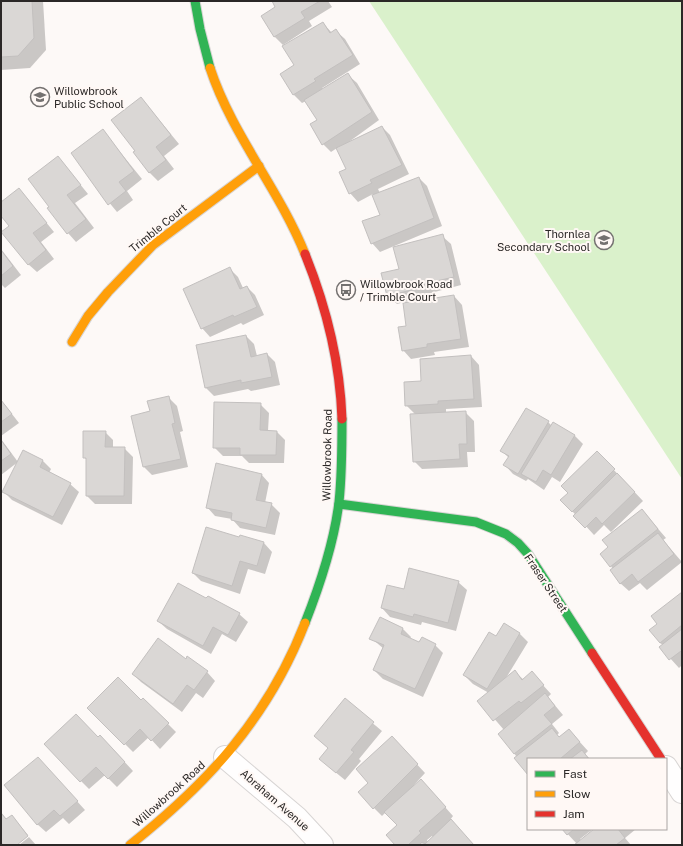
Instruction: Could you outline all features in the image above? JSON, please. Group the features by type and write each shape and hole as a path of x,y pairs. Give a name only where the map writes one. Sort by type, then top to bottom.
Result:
{"street":[{"name":"Willowbrook Road","path":"130,845 180,803 225,757 265,704 295,648 310,614 320,582 339,504 342,423 333,345 324,307 312,270 292,224 227,110 211,69 198,26 195,1"},
{"name":"Trimble Court","path":"72,342 88,316 108,292 153,245 259,166"},
{"name":"Fraser Street","path":"339,504 476,522 506,534 518,543 528,554 660,758"},
{"name":"Abraham Avenue","path":"225,757 297,818 322,845"},
{"path":"667,769 682,792"}],"green space":[{"name":"Thornlea Secondary School","path":"369,1 682,1 682,479"}],"building":[{"path":"1,1 32,1 34,38 18,56 1,57"},
{"path":"272,1 320,1 301,12 305,18 274,37 261,16 275,7"},
{"path":"323,22 330,33 336,29 353,55 314,79 316,81 293,95 280,74 294,65 282,46"},
{"path":"348,73 372,112 322,145 310,124 317,120 304,100"},
{"path":"141,97 171,135 156,147 166,160 149,173 133,152 135,151 111,120"},
{"path":"382,126 402,165 370,180 372,183 349,194 339,172 346,169 336,148"},
{"path":"103,129 134,171 119,182 126,191 108,205 71,153"},
{"path":"58,156 81,185 67,195 86,219 67,234 47,208 49,207 28,179"},
{"path":"419,177 434,218 371,244 362,221 380,215 372,195"},
{"path":"19,188 47,223 33,233 46,250 28,265 1,232 9,226 1,216 1,202"},
{"path":"443,234 454,277 419,285 420,288 387,296 381,273 399,269 393,247"},
{"path":"1,250 13,266 1,276"},
{"path":"230,267 240,289 247,286 257,307 234,317 233,315 201,329 183,289"},
{"path":"454,295 461,339 427,344 427,347 402,351 398,327 406,326 403,303"},
{"path":"246,335 251,357 267,353 272,377 241,383 241,380 205,388 196,345"},
{"path":"471,355 474,399 438,401 438,404 405,406 404,382 421,381 420,359"},
{"path":"169,396 175,423 172,424 181,459 143,467 131,416 150,411 147,401"},
{"path":"1,400 12,414 1,422"},
{"path":"214,402 261,403 260,430 277,431 276,455 240,455 240,448 213,448"},
{"path":"526,408 549,421 518,474 503,465 509,456 500,451"},
{"path":"466,411 467,444 459,444 460,459 413,462 410,414"},
{"path":"553,422 575,435 551,475 543,470 536,482 521,474"},
{"path":"83,431 106,431 105,447 125,447 124,496 86,496 86,458 83,458"},
{"path":"1,440 11,454 1,461"},
{"path":"23,450 43,460 40,467 71,483 53,517 2,492"},
{"path":"597,451 615,469 572,512 560,500 568,493 561,486"},
{"path":"216,463 262,474 256,500 272,503 266,528 231,520 232,513 206,508"},
{"path":"617,473 635,492 602,524 596,517 585,528 573,516"},
{"path":"642,509 658,529 610,567 600,554 608,547 602,540"},
{"path":"206,527 239,537 240,535 264,542 257,566 240,561 232,586 192,573"},
{"path":"658,533 674,554 638,582 632,574 620,584 610,570"},
{"path":"409,568 459,581 448,623 414,614 413,617 381,608 387,585 404,589"},
{"path":"178,583 206,598 208,596 240,613 228,635 213,627 203,646 157,621"},
{"path":"682,592 682,625 660,643 649,630 657,624 651,616"},
{"path":"380,617 403,628 401,634 419,642 422,637 436,644 415,689 373,670 384,645 369,639"},
{"path":"504,623 520,633 487,689 463,675 489,632 496,636"},
{"path":"682,629 682,652 681,651 669,660 659,647"},
{"path":"158,638 186,659 187,656 208,671 194,690 187,685 173,704 132,674"},
{"path":"515,670 522,680 532,671 544,685 521,703 519,701 493,721 477,701"},
{"path":"118,677 141,700 143,698 169,723 151,741 140,729 124,745 87,708"},
{"path":"545,693 555,706 544,715 552,724 514,754 498,734"},
{"path":"345,698 374,722 351,750 354,752 336,773 319,759 328,748 314,736"},
{"path":"76,714 98,737 100,735 125,762 108,779 96,767 80,782 44,744"},
{"path":"552,728 559,737 569,729 580,742 561,758 527,758 527,774 514,758"},
{"path":"392,736 418,764 373,809 358,792 368,783 356,769"},
{"path":"582,750 588,758 571,758"},
{"path":"38,757 78,801 60,816 54,810 37,825 4,785"},
{"path":"421,779 446,807 419,831 421,833 408,845 395,845 386,835 397,825 384,812"},
{"path":"1,813 6,819 12,815 28,836 17,845 3,845 1,842"},
{"path":"451,819 474,845 419,845 422,842 425,844"},
{"path":"563,830 573,830 567,835"},
{"path":"593,830 619,830 625,838 616,845 574,845"}],"traffic: fast":[{"path":"195,1 200,29 210,68"},
{"path":"305,623 326,564 337,517 341,481 342,419"},
{"path":"339,504 476,522 506,534 518,543 528,554 592,653"}],"traffic: slow":[{"path":"210,68 219,93 230,116 282,207 305,254"},
{"path":"72,342 88,316 108,292 153,245 259,166"},
{"path":"130,845 185,798 210,773 233,746 254,719 273,689 290,657 305,623"}],"traffic: jam":[{"path":"305,254 313,274 331,335 341,398 342,419"},
{"path":"592,653 660,758"}],"place":[{"name":"Willowbrook Public School","path":"40,97"},
{"name":"Thornlea Secondary School","path":"604,240"},
{"name":"Willowbrook Road / Trimble Court","path":"346,290"}]}
